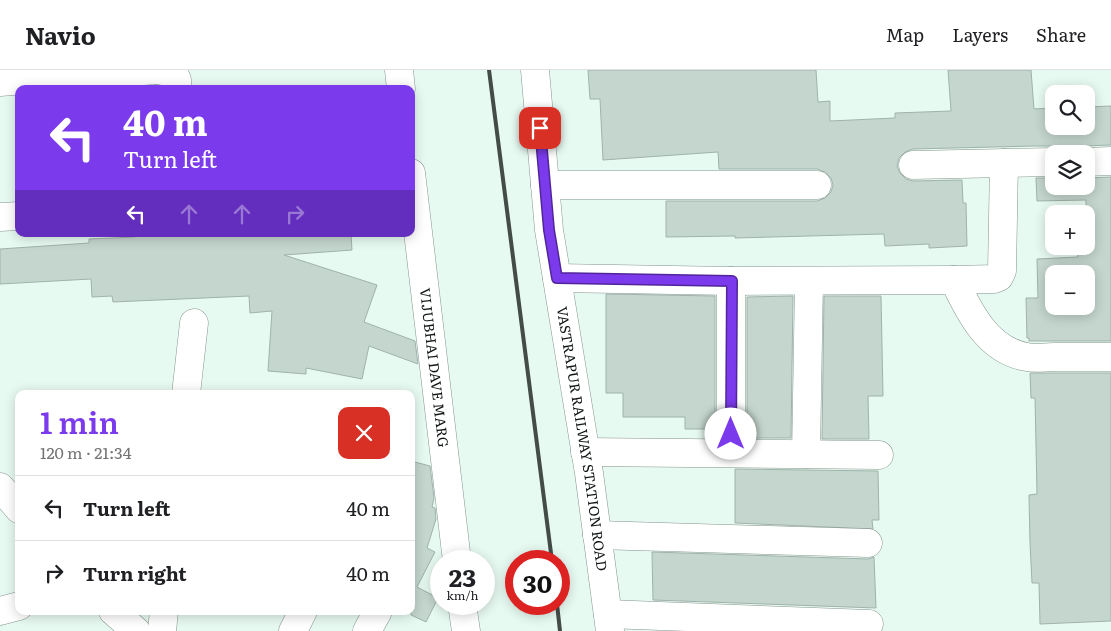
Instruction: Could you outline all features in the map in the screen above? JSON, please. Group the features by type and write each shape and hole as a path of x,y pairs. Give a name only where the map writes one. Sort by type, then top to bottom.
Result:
{"street":[{"path":"0,82 156,70 174,73 177,85"},
{"path":"399,70 401,85"},
{"name":"VASTRAPUR RAILWAY STATION ROAD","path":"534,70 549,230 585,452 609,622"},
{"path":"913,165 1045,162"},
{"path":"1095,162 1111,162"},
{"path":"557,278 732,281 994,279 999,277 1002,271 1004,163"},
{"path":"545,185 817,186"},
{"name":"VIJUBHAI DAVE MARG","path":"415,207 456,550"},
{"path":"0,217 15,216"},
{"path":"954,280 976,322 993,342 1006,351 1028,357 1111,357"},
{"path":"731,453 732,281"},
{"path":"806,454 809,281"},
{"path":"186,390 194,323"},
{"path":"585,452 879,455"},
{"path":"0,487 15,504"},
{"path":"597,535 868,543"},
{"path":"0,611 15,607"},
{"path":"118,615 136,631"},
{"path":"162,631 164,615"},
{"path":"293,631 301,615"},
{"path":"368,631 376,615"},
{"path":"464,615 466,631"},
{"path":"609,622 868,624"}],"building":[{"path":"588,70 816,70 818,102 830,101 830,121 895,118 895,113 951,111 948,70 1031,70 1034,109 1045,108 1045,135 1095,135 1095,107 1111,106 1111,145 913,149 905,152 899,158 897,166 900,173 906,179 913,181 962,180 963,203 966,203 967,246 929,248 929,244 885,246 884,234 735,238 735,236 666,237 666,201 817,201 825,198 831,192 833,185 831,178 825,172 817,169 719,169 718,152 603,160 600,99 590,99"},
{"path":"1111,177 1111,341 1029,341 1029,338 1027,338 1026,298 1038,298 1037,259 1095,255 1095,205 1086,205 1086,200 1037,201 1036,178 1045,178 1045,195 1095,195 1095,178"},
{"path":"135,237 351,237 352,250 284,255 377,285 364,322 415,341 418,364 369,346 362,379 306,368 306,374 268,371 272,311 250,313 249,296 113,302 112,296 92,297 91,279 0,284 0,249 89,243 89,239"},
{"path":"606,294 715,296 715,429 685,429 685,417 623,417 623,393 606,393"},
{"path":"793,296 791,438 747,438 747,297"},
{"path":"824,296 881,296 883,396 868,396 869,439 822,439"},
{"path":"1030,373 1111,373 1111,621 1040,624 1039,583 1032,583 1030,543 1029,495 1037,494 1035,398 1031,398"},
{"path":"415,462 430,466 434,498 432,507 435,508 436,519 427,548 431,550 430,562 417,587 430,594 430,614 426,622 411,615 415,615"},
{"path":"735,469 878,471 879,520 872,520 873,529 735,523"},
{"path":"652,552 868,559 874,557 876,608 653,600"}],"railway":[{"path":"489,70 551,550"},
{"path":"558,615 560,631"}],"route":[{"path":"540,128 549,230 557,278 732,281 731,434"}]}
